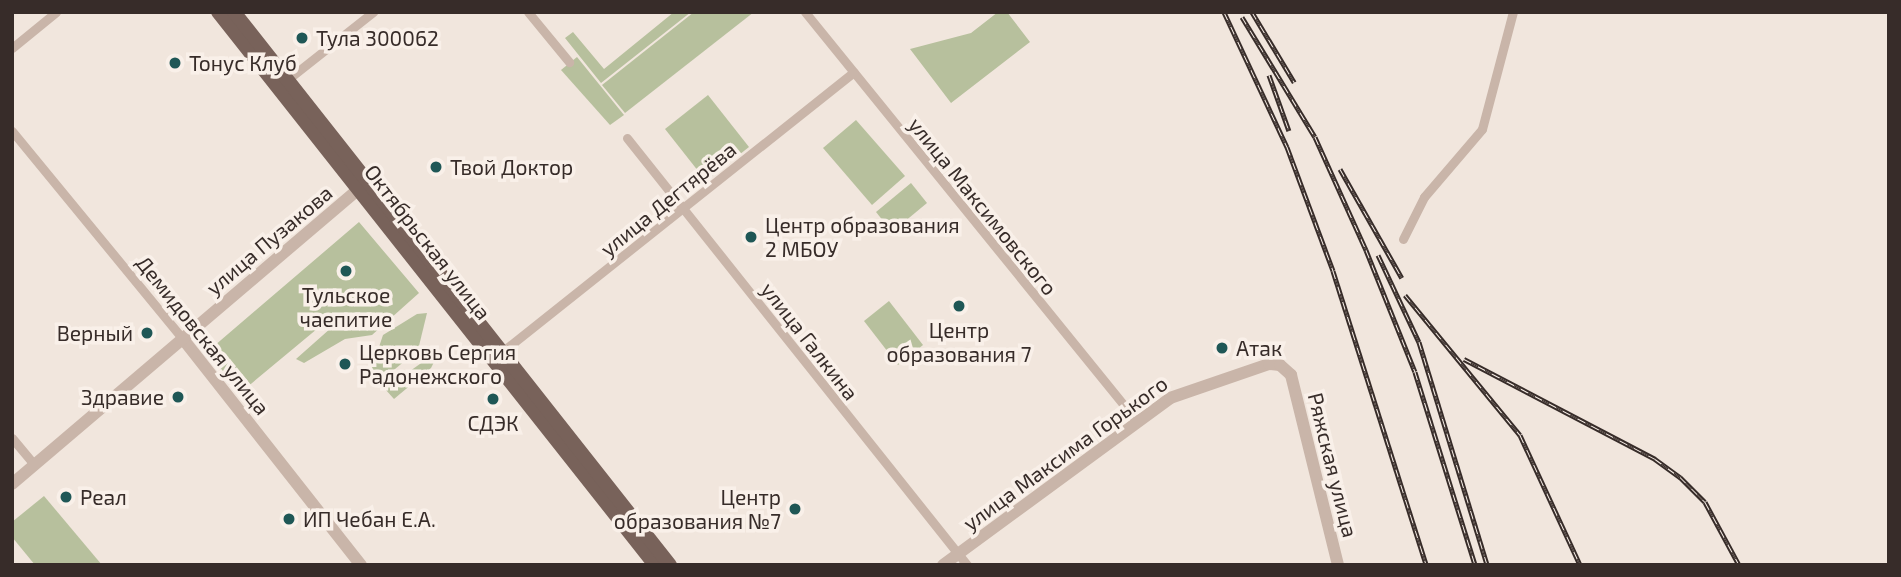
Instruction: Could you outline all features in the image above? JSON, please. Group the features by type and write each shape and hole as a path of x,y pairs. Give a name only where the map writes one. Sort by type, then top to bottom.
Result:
{"main road":[{"name":"Октябрьская улица","path":"219,12 503,351 670,565"},
{"name":"Октябрьская улица","path":"234,12 364,186"},
{"name":"Октябрьская улица","path":"377,202 655,565"}],"street":[{"path":"12,48 56,12"},
{"path":"287,80 373,12"},
{"path":"528,12 569,62"},
{"name":"улица Максимовского","path":"805,12 1136,420"},
{"path":"1403,239 1429,190 1482,129 1513,12"},
{"name":"улица Дегтярёва","path":"503,351 854,72"},
{"name":"Демидовская улица","path":"12,131 183,339 361,565"},
{"name":"улица Галкина","path":"627,138 686,208 967,565"},
{"name":"улица Пузакова","path":"12,484 364,186"},
{"name":"улица Максима Горького","path":"943,565 1136,420 1180,392 1269,364 1280,365 1291,375"},
{"name":"Ряжская улица","path":"1291,375 1338,565"},
{"path":"12,438 35,465"}],"green space":[{"path":"674,12 691,12 601,83 565,38 573,32 604,69"},
{"path":"694,12 754,12 625,113 602,85"},
{"path":"998,12 1007,12 1030,42 951,103 910,49 971,33"},
{"path":"577,57 624,115 610,125 561,70"},
{"path":"708,95 749,147 706,181 665,129"},
{"path":"856,120 905,176 872,205 823,148"},
{"path":"911,183 927,203 892,232 876,212"},
{"path":"359,222 419,293 372,335 345,339 304,363 296,359 340,320 335,314 240,393 207,352"},
{"path":"889,301 923,345 898,365 864,321"},
{"path":"427,313 418,350 383,379 374,376 372,368 383,335 417,314"},
{"path":"431,356 435,360 431,368 394,399 385,389"},
{"path":"44,496 102,565 35,565 12,537 12,522"}],"railway":[{"path":"1224,12 1287,147 1333,271 1426,565"},
{"path":"1252,12 1294,82"},
{"path":"1242,17 1315,137 1366,250 1415,372 1475,565"},
{"path":"1269,75 1289,131"},
{"path":"1340,169 1402,278"},
{"path":"1378,255 1419,342 1487,565"},
{"path":"1405,295 1520,435 1580,565"},
{"path":"1464,359 1655,459 1680,477 1705,502 1739,565"}],"place":[{"name":"Тула 300062","path":"302,38"},
{"name":"Тонус Клуб","path":"175,63"},
{"name":"Твой Доктор","path":"436,167"},
{"name":"Центр образования 2 МБОУ","path":"751,237"},
{"name":"Тульское чаепитие","path":"346,271"},
{"name":"Центр образования 7","path":"959,306"},
{"name":"Верный","path":"147,333"},
{"name":"Атак","path":"1222,348"},
{"name":"Церковь Сергия Радонежского","path":"345,364"},
{"name":"Здравие","path":"178,397"},
{"name":"СДЭК","path":"493,399"},
{"name":"Реал","path":"66,497"},
{"name":"Центр образования №7","path":"795,509"},
{"name":"ИП Чебан Е.А.","path":"289,519"}]}
